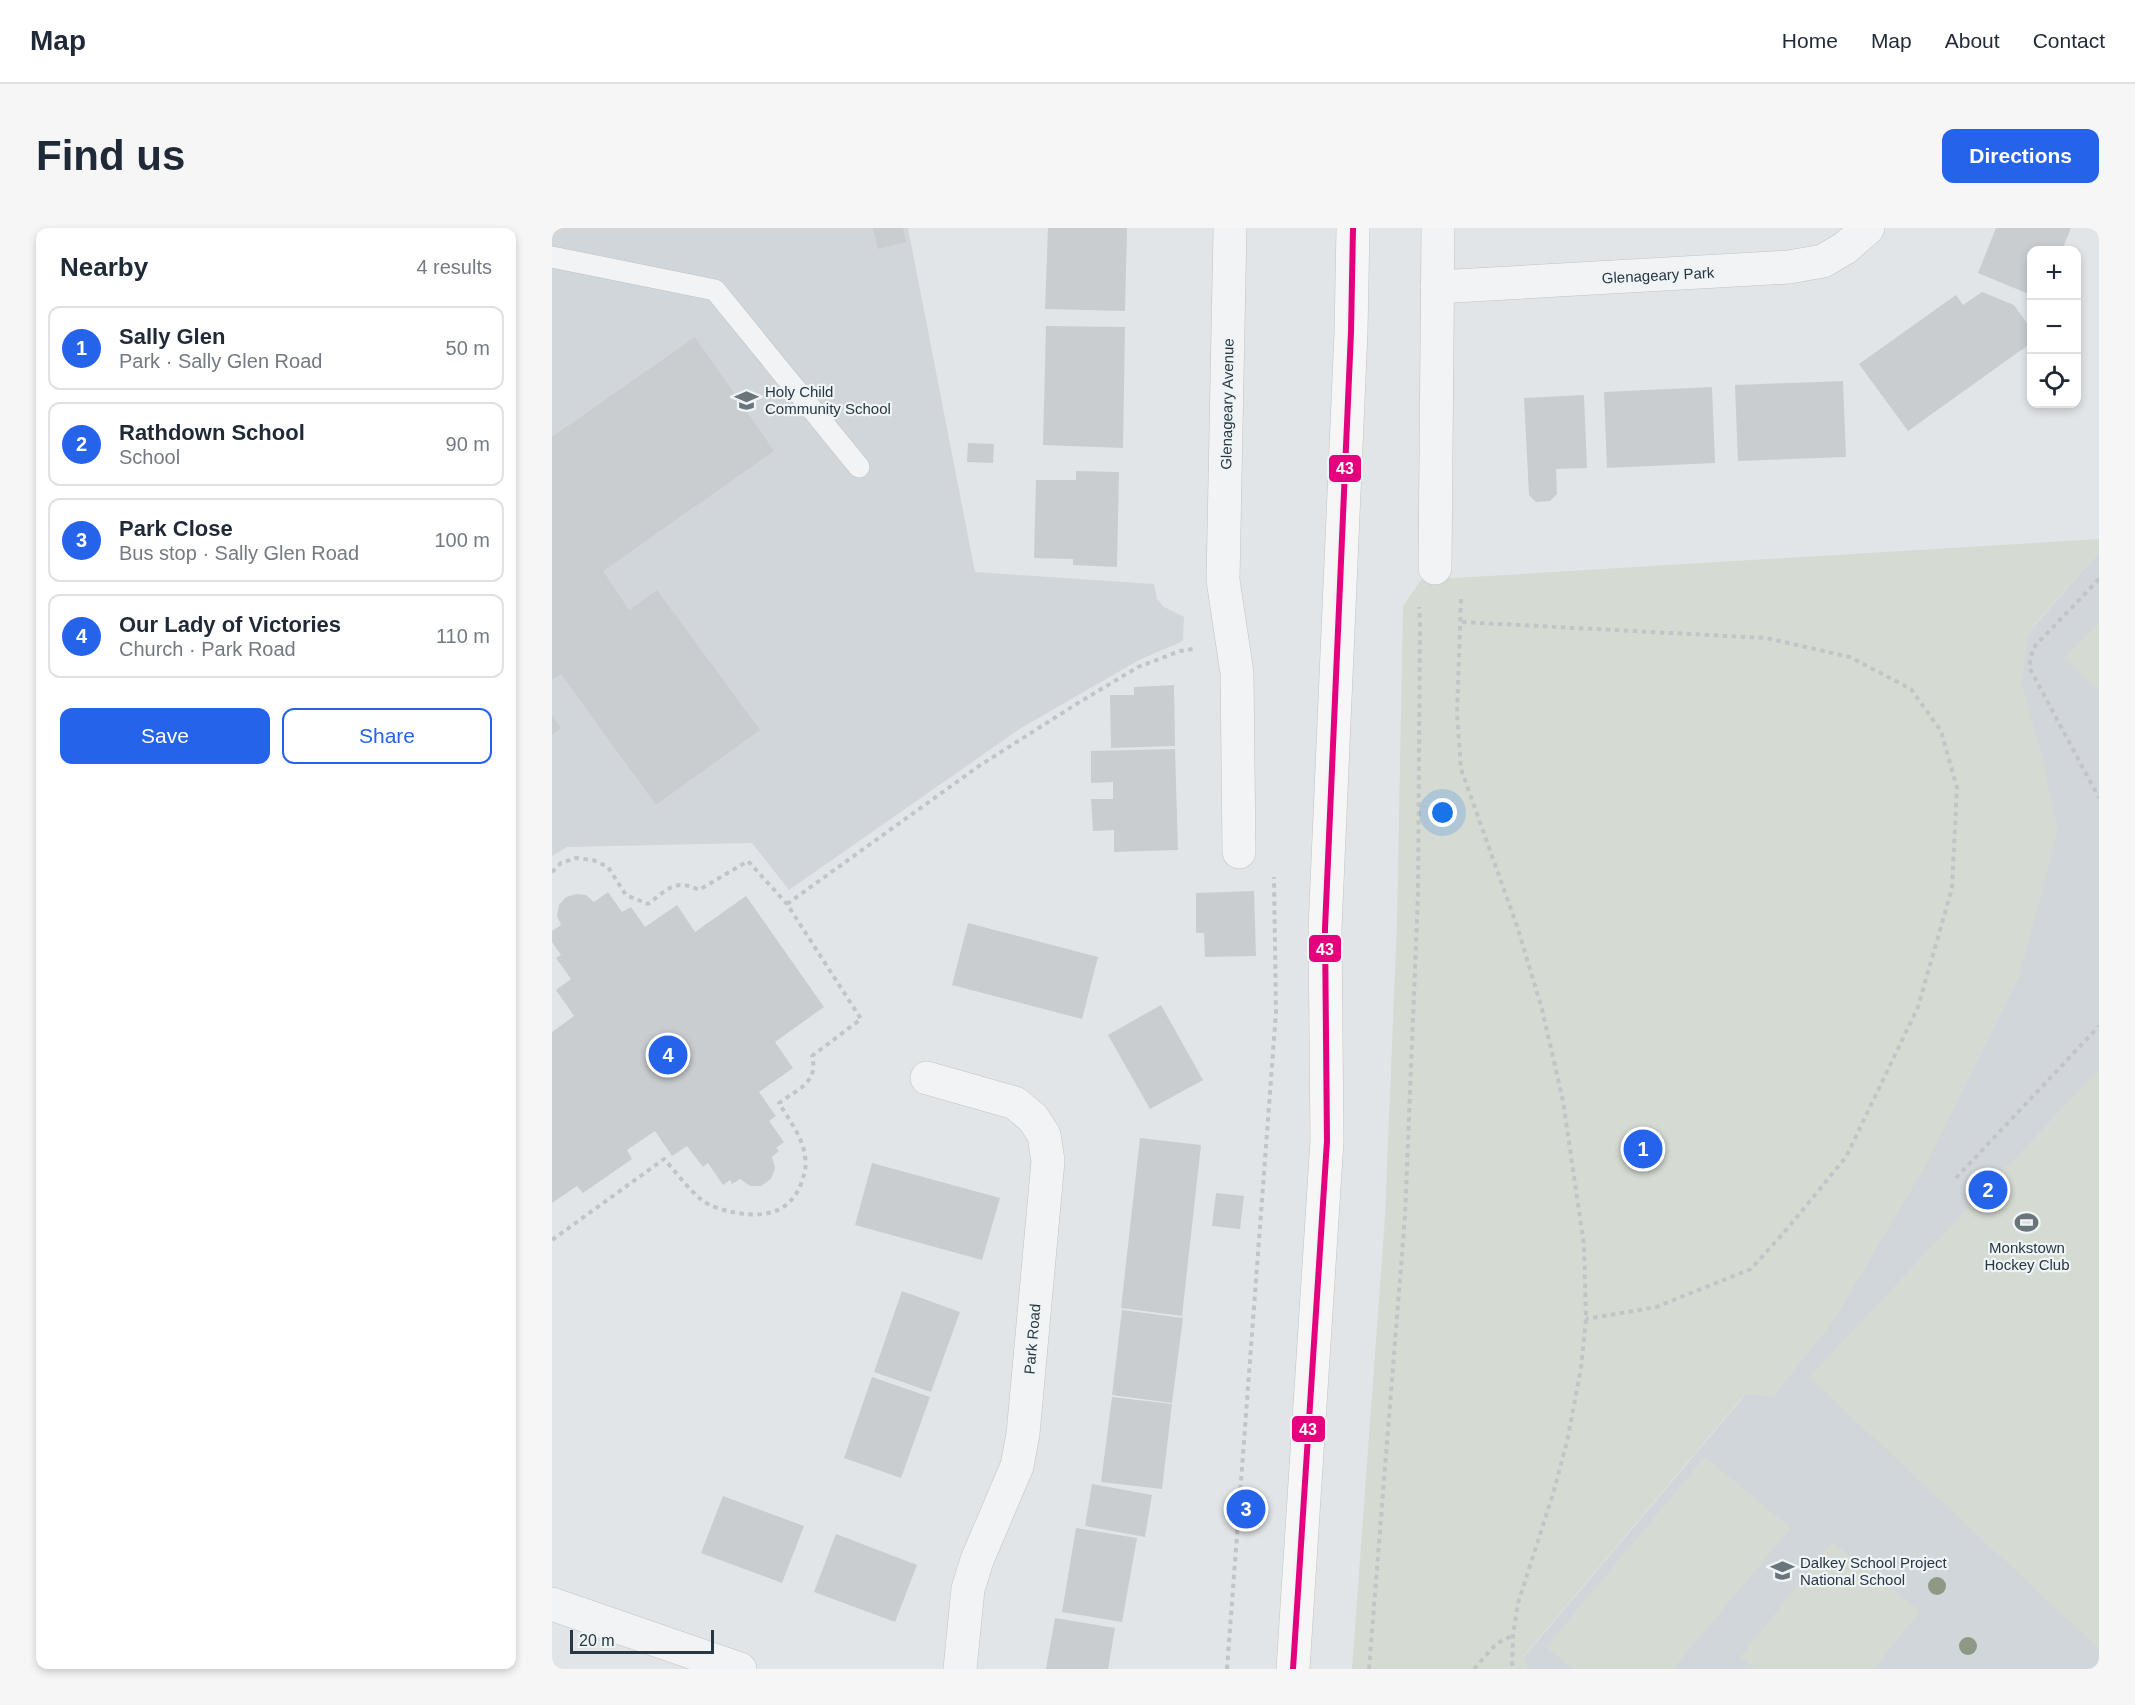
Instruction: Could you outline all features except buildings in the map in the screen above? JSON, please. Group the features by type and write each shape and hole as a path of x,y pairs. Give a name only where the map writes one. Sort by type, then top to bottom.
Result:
{"main road":[{"path":"1293,1669 1327,1141 1325,929 1351,344 1353,228"}],"street":[{"name":"Glenageary Avenue","path":"1230,228 1223,580 1237,673 1239,852"},
{"path":"1435,568 1438,228"},
{"name":"Glenageary Park","path":"1437,287 1789,267 1822,261 1845,248 1868,228"},
{"name":"Park Road","path":"927,1078 1015,1103 1033,1118 1044,1135 1048,1161 1023,1434 1017,1466 977,1560 968,1589 960,1669"},
{"path":"552,1604 740,1669"}],"lane":[{"path":"552,257 715,290 859,466"}],"path":[{"path":"1435,568 1458,574 1462,622 1457,714 1461,769 1517,926 1542,1009 1563,1101 1584,1245 1586,1319 1581,1368 1567,1442 1518,1603 1513,1635 1512,1669"},
{"path":"2099,579 2034,648 2029,667 2099,798"},
{"path":"1369,1669 1405,1216 1418,895 1420,622 1418,598"},
{"path":"1462,622 1766,638 1850,657 1911,689 1941,731 1957,789 1952,888 1918,1007 1846,1157 1787,1229 1750,1269 1656,1307 1586,1319"},
{"path":"787,904 979,766 1078,703 1138,667 1180,651 1200,647"},
{"path":"552,872 561,862 576,858 593,860 608,867 626,895 648,904 674,885 687,884 699,890 748,861 787,904 861,1020 812,1056 815,1067 813,1078 779,1103 801,1139 806,1158 805,1174 798,1191 780,1210 764,1215 748,1215 724,1210 702,1201 664,1159 552,1240"},
{"path":"1227,1669 1276,1012 1274,870"},
{"path":"1956,1178 2099,1026"},
{"path":"1474,1669 1496,1644 1513,1635"}],"shaded area":[{"name":"Holy Child Community School","path":"552,228 908,228 975,572 1154,584 1157,599 1164,607 1184,617 1183,641 1139,660 1021,728 789,890 752,843 567,847 552,856"},
{"path":"2099,539 2099,552 2034,625 2027,639 2022,686 2041,753 2058,831 2020,974 1926,1165 1834,1320 1773,1397 1745,1394 1524,1656 1527,1669 1352,1669 1385,1217 1397,921 1403,606 1421,580"},
{"path":"2099,552 2099,1669 1527,1669 1524,1657 1740,1401 1819,1301 2013,650"},
{"path":"2099,622 2099,691 2064,658"},
{"name":"Monkstown Hockey Club","path":"2099,1069 2099,1649 1809,1377"},
{"path":"1705,1457 1791,1528 1673,1669 1572,1669 1546,1647"},
{"path":"1832,1542 1920,1611 1874,1669 1755,1669 1740,1657"}],"transit line":[{"name":"43","path":"1293,1669 1327,1141 1325,929 1351,332 1353,228"}],"place":[{"name":"Holy Child Community School","path":"747,400"},
{"name":"Our Lady of Victories","path":"668,1055"},
{"name":"Sally Glen","path":"1643,1149"},
{"name":"Rathdown School","path":"1988,1190"},
{"name":"Monkstown Hockey Club","path":"2027,1223"},
{"name":"Park Close","path":"1246,1509"},
{"name":"Dalkey School Project National School","path":"1782,1571"}]}
